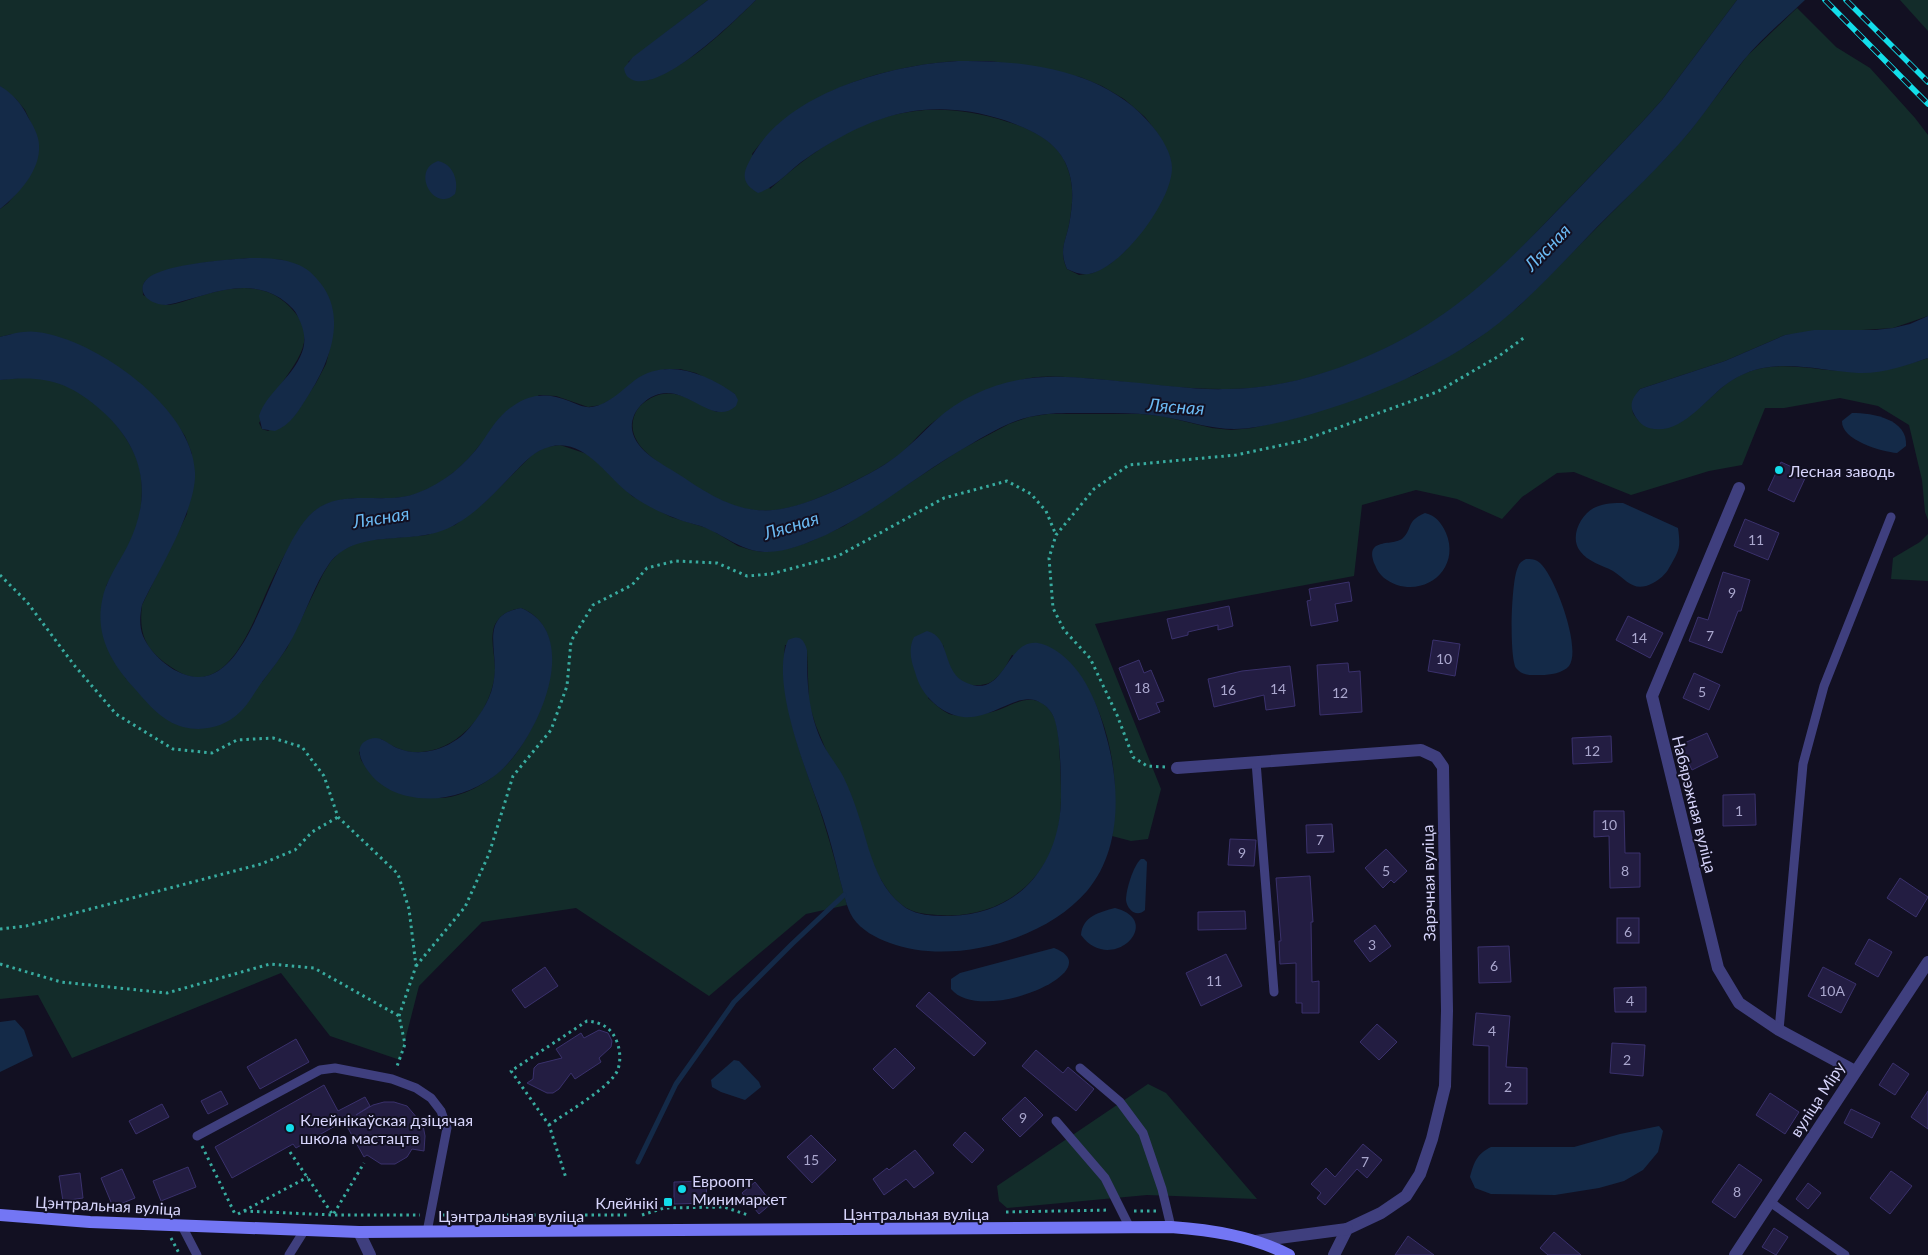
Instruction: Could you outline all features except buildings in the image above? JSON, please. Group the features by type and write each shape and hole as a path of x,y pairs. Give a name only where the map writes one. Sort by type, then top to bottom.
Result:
{"street":[{"name":"Набярэжная вуліца","path":"1739,488 1652,696 1718,968 1738,1004 1779,1030 1855,1071"},
{"name":"Зарэчная вуліца","path":"1177,768 1420,750 1436,757 1443,767 1447,1011 1445,1086 1432,1139 1420,1174 1406,1196 1381,1212 1347,1229 1256,1241"},
{"name":"вуліца Міру","path":"1735,1255 1928,962"},
{"name":"Цэнтральная вуліца","path":"0,1215 90,1222 214,1228 359,1232 1171,1227 1214,1232 1256,1241 1289,1255"},
{"path":"1334,1255 1347,1229"},
{"path":"359,1232 370,1255"}],"lane":[{"path":"1779,1030 1803,764 1824,686 1891,517"},
{"path":"1256,762 1274,992"},
{"path":"197,1136 320,1070 335,1068 392,1079 416,1088 431,1098 441,1111 447,1128 428,1232"},
{"path":"1080,1068 1120,1102 1143,1133 1162,1188 1171,1227"},
{"path":"1056,1121 1105,1178 1130,1228"},
{"path":"1770,1202 1845,1255"},
{"path":"182,1226 197,1255"},
{"path":"290,1255 304,1231"}],"path":[{"path":"1177,768 1147,766 1133,757 1117,715 1090,658 1064,630 1053,608 1048,558 1056,535 1094,489 1129,464 1236,455 1301,441 1437,392 1499,356 1525,337"},
{"path":"392,1079 405,1044 399,1016 416,966 464,907 489,854 513,776 551,730 567,686 571,641 593,605 632,585 647,568 675,561 717,563 747,576 771,574 838,556 944,498 1007,482 1031,494 1046,511 1056,535"},
{"path":"0,575 27,602 74,665 116,714 173,750 212,753 237,740 273,738 302,747 324,776 338,817 398,874 409,909 416,966"},
{"path":"0,928 26,926 261,864 295,850 312,832 338,817"},
{"path":"0,964 61,982 167,993 270,964 314,968 399,1016"},
{"path":"549,1125 608,1084 618,1070 620,1053 617,1040 608,1027 597,1022 587,1021 511,1071 549,1125 566,1178"},
{"path":"197,1136 236,1215"},
{"path":"290,1152 333,1215 364,1163"},
{"path":"214,1228 308,1177"}],"green space":[{"path":"0,0 708,0 628,62 648,80 679,66 693,56 719,35 756,0 1737,0 1662,100 1502,267 1472,294 1446,313 1387,348 1322,374 1255,388 1191,388 1056,377 1036,377 1018,381 940,417 899,455 858,480 803,504 767,511 732,505 713,496 654,459 641,447 635,437 632,426 635,414 640,406 651,398 660,395 677,395 717,412 735,394 696,373 680,369 665,369 601,405 588,407 556,396 539,395 482,443 457,469 431,488 404,497 339,500 316,510 309,516 287,551 252,626 234,656 223,667 210,675 195,677 179,672 155,654 148,646 141,624 142,605 187,514 192,454 185,436 169,413 12,334 0,337 0,209 8,203 28,179 36,134 25,110 16,99 0,86","holes":["958,61 991,61 1080,77 1102,86 1124,99 1145,117 1158,134 1167,150 1126,250 1110,264 1093,273 1079,275 1067,269 1063,252 1069,225 1072,185 1061,154 1041,136 1024,128 973,113 940,110 909,112 879,119 851,131 824,147 797,166 770,189 752,154 771,132 793,114 818,98 872,76 901,69","250,258 283,260 331,344 326,364 295,415 268,431 262,429 259,423 300,355 305,336 298,317 290,307 280,298 269,293 258,289 246,288 209,293 168,305 158,303 143,295 144,283 151,277 163,272 193,264"]},
{"path":"1900,0 1928,0 1928,31"},
{"path":"1797,8 1836,47 1870,68 1928,135 1928,316 1893,328 1785,335 1725,361 1640,389 1634,400 1633,413 1643,424 1654,429 1666,428 1689,416 1733,379 1754,370 1783,366 1866,371 1907,365 1928,358 1928,520 1925,512 1922,480 1909,425 1878,406 1840,398 1784,408 1765,408 1742,465 1709,471 1631,495 1574,472 1557,473 1522,497 1502,519 1457,499 1416,490 1362,505 1354,576 1095,624 1161,789 1148,839 1131,841 1112,836 1115,793 1110,749 1105,728 1097,708 1088,688 1076,670 1012,655 1003,670 992,681 983,685 970,685 963,683 953,673 943,645 928,698 949,714 961,716 996,711 1020,701 1038,701 1053,714 1058,734 1060,761 1061,807 1058,830 1051,851 1042,867 1032,881 1005,901 973,913 955,915 919,913 910,910 888,891 878,875 816,726 809,704 807,650 785,645 785,690 789,712 847,905 806,914 709,996 576,908 482,922 419,986 400,1060 330,1036 281,973 72,1058 38,995 0,999 0,380 27,377 47,378 79,392 91,400 113,421 136,457 142,485 138,523 126,551 106,586 126,679 262,682 287,648 323,574 331,561 341,551 354,544 370,540 427,535 455,525 485,502 533,454 546,447 560,445 590,455 632,496 671,517 710,529 738,546 763,552 791,548 844,526 960,450 1009,424 1029,417 1048,414 1141,414 1162,416 1212,428 1231,430 1252,428 1299,417 1343,403 1417,374 1473,342 1519,306 1665,159 1690,131 1747,56","holes":["521,608 539,620 548,637 551,658 549,680 533,725 522,745 497,774 471,790 452,797 442,798 418,791 368,770 361,760 359,752 381,739 404,750 412,752 427,751 454,741 466,731 484,708 494,680 495,667 492,640 496,623 505,614"]},
{"path":"1928,534 1928,581 1891,579 1893,558 1920,542"},
{"path":"1148,1084 1166,1093 1257,1199 1147,1195 1007,1208 999,1201 997,1186"}],"water":[{"path":"708,0 756,0 700,51 665,74 650,80 636,81 627,76 624,68 633,57"},
{"name":"Лясная","path":"1737,0 1805,0 1750,53 1736,69 1698,122 1668,156 1537,289 1499,323 1474,341 1417,374 1386,388 1323,411 1248,428 1224,429 1156,415 1118,413 1060,413 1029,417 986,435 845,525 804,544 774,552 751,550 706,528 658,511 631,495 601,466 579,450 567,446 554,446 531,456 480,506 463,520 444,530 414,537 367,541 340,553 329,564 315,588 289,645 249,701 234,717 221,725 213,727 198,729 183,727 162,717 145,701 119,670 103,638 100,614 102,601 109,579 136,526 140,508 142,490 140,473 127,441 102,411 67,387 55,382 42,380 0,380 0,337 18,333 37,332 61,337 112,362 160,401 178,424 190,448 195,472 194,487 190,504 175,540 142,605 141,628 148,645 170,668 190,676 210,675 226,665 240,647 253,625 287,550 299,528 313,512 337,500 404,497 427,489 445,479 468,458 496,422 508,410 520,402 533,397 562,398 583,406 592,407 610,400 647,373 660,370 686,371 712,380 735,394 738,400 736,406 725,412 715,411 680,396 668,393 655,395 641,405 635,413 632,426 634,437 639,445 652,457 705,491 743,508 760,510 797,505 841,488 884,465 898,455 954,406 974,394 1018,380 1045,377 1088,378 1191,388 1247,388 1286,383 1324,373 1361,359 1429,324 1473,292 1533,236 1662,100"},
{"path":"958,61 1011,63 1038,66 1064,72 1113,92 1134,108 1153,127 1163,141 1172,163 1170,182 1155,213 1132,245 1105,267 1093,273 1080,274 1067,269 1063,251 1069,225 1072,185 1065,162 1054,147 1039,135 1004,120 976,113 925,110 878,120 854,130 831,143 801,162 765,190 758,193 745,180 745,172 749,162 765,138 786,118 811,101 840,87 870,77 901,69"},
{"path":"0,86 13,95 23,108 38,138 39,154 27,181 14,197 0,209"},
{"path":"438,161 448,166 454,174 455,194 447,199 440,199 433,195 426,181 426,173 430,166"},
{"path":"249,258 281,260 307,269 324,288 334,315 332,343 322,371 294,417 286,425 275,431 262,429 259,416 267,401 296,365 302,352 304,332 293,309 280,298 266,291 252,288 223,290 166,305 151,301 143,292 144,282 157,273 202,262"},
{"path":"1928,316 1928,358 1911,364 1885,371 1867,373 1786,366 1758,369 1728,383 1682,422 1672,427 1661,429 1644,426 1632,409 1633,400 1640,389 1725,361 1785,335 1814,330 1875,330 1893,328 1910,324"},
{"path":"1852,413 1870,414 1888,419 1901,429 1905,437 1906,446 1897,453 1864,444 1855,439 1843,428 1842,421"},
{"path":"1610,503 1623,503 1678,528 1679,545 1668,570 1660,579 1646,586 1636,586 1613,571 1595,563 1583,555 1577,545 1576,533 1578,526 1586,514 1599,506"},
{"path":"1425,513 1438,520 1446,533 1449,556 1445,567 1431,582 1421,586 1397,585 1381,575 1372,556 1373,550 1381,544 1399,541 1406,534 1412,522"},
{"path":"1526,559 1537,561 1546,570 1559,597 1569,629 1572,657 1569,666 1548,675 1524,674 1518,671 1514,661 1512,649 1512,602 1518,566"},
{"path":"521,608 540,622 550,642 552,666 547,692 537,718 524,742 509,763 493,777 473,789 441,798 430,799 403,795 377,781 361,759 360,747 364,742 377,738 407,751 428,751 438,749 456,740 471,726 486,704 493,686 495,668 493,636 495,626 499,618 508,612"},
{"path":"927,631 940,640 953,672 967,683 981,686 992,681 1017,651 1026,644 1039,643 1055,650 1066,658 1083,678 1100,714 1114,777 1116,797 1112,838 1107,857 1087,891 1069,909 1047,923 1022,935 968,950 940,952 914,949 890,943 869,933 853,918 845,900 826,826 800,754 783,680 783,658 788,640 795,637 801,639 807,650 809,698 814,721 825,748 848,787 872,858 885,887 890,893 907,909 931,915 951,916 975,913 996,906 1014,896 1030,883 1043,866 1052,847 1058,825 1061,802 1060,759 1056,726 1051,711 1041,703 1031,699 1020,700 985,714 972,717 958,716 943,710 922,689 911,659 911,646 914,637"},
{"path":"1141,859 1147,862 1145,910 1136,913 1130,910 1126,900 1130,878"},
{"path":"1115,908 1129,915 1135,923 1135,933 1128,942 1118,948 1106,950 1093,946 1081,935 1084,924 1092,916"},
{"path":"1054,948 1068,958 1067,969 1055,980 1036,991 1012,998 988,1001 966,999 951,989 951,979 960,973"},
{"path":"15,1020 24,1030 33,1056 0,1072 0,1022"},
{"path":"734,1060 739,1061 759,1082 761,1087 745,1100 712,1087 711,1080"},
{"path":"1659,1126 1663,1131 1658,1152 1643,1170 1624,1181 1599,1188 1555,1195 1491,1194 1475,1188 1470,1177 1477,1159 1491,1147 1574,1147 1620,1134"}],"waterway":[{"path":"638,1162 676,1084 734,1002 844,895"}],"railway":[{"path":"1825,0 1928,104"},
{"path":"1846,0 1928,82"}],"place":[{"name":"Лесная заводь","path":"1779,470"},
{"name":"Клейнікаўская дзіцячая школа мастацтв","path":"290,1128"},
{"name":"Евроопт Минимаркет","path":"682,1189"},
{"name":"Клейнікі","path":"668,1202"}]}
